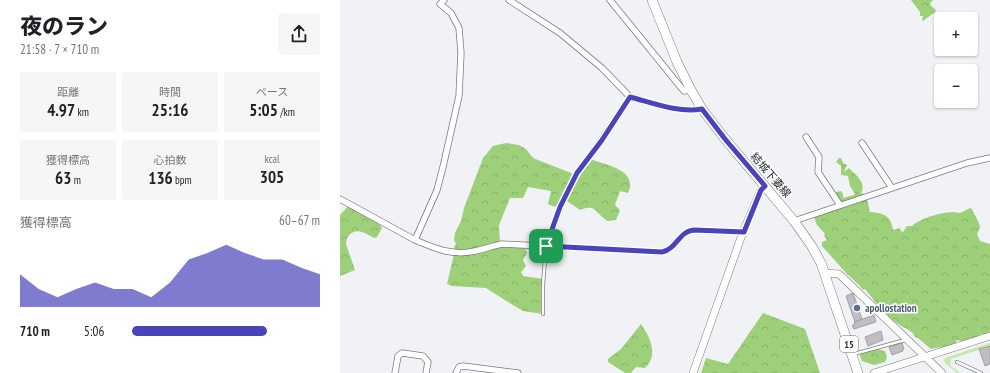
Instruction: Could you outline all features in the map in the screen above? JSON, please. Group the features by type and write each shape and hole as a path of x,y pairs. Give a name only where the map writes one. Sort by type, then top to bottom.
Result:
{"main road":[{"name":"結城下妻線","path":"652,0 677,62 702,109 725,139 794,221 811,245 826,274 858,373"}],"street":[{"path":"415,240 436,190 443,167 459,96 461,52 459,28 450,13 440,4 444,0"},
{"path":"509,0 560,33 602,68 630,97 671,108 691,111 702,109"},
{"path":"610,0 678,86 684,91 691,90"},
{"path":"546,246 560,207 577,173 602,140 630,97"},
{"path":"806,137 819,157 818,172 840,205"},
{"path":"862,143 892,188"},
{"path":"794,221 967,163 990,158"},
{"path":"693,373 744,232 761,190 765,186"},
{"path":"340,199 415,240 454,254 476,251 489,246 502,244 662,252 671,248 684,232 688,231 744,232"},
{"path":"826,274 839,274 942,373"},
{"path":"874,373 990,336"},
{"path":"395,373 398,356 402,353 423,356 428,362 426,373"},
{"path":"456,373 459,367 464,366 518,373"}],"lane":[{"path":"543,314 543,285 546,246"},
{"path":"852,355 907,339"},
{"path":"957,362 981,373"}],"green space":[{"path":"911,0 933,0 930,5 936,10 935,12 923,21 923,16 920,16 920,12"},
{"path":"506,143 519,145 526,149 533,158 576,175 588,158 620,170 628,178 630,184 628,193 620,191 615,205 620,210 616,220 608,221 596,210 586,208 580,210 564,199 560,207 548,204 551,191 528,187 523,198 510,198 499,225 500,244 524,245 527,253 523,260 526,266 521,272 523,276 544,279 543,314 523,311 486,288 452,286 447,284 456,244 454,240 455,233 461,221 464,208 483,158 493,146"},
{"path":"839,158 841,158 843,163 847,165 844,172 849,168 861,182 861,193 866,195 870,212 879,213 886,216 892,225 893,230 900,228 903,232 907,226 912,226 928,217 949,212 960,213 970,208 972,209 980,226 977,234 980,241 990,244 989,333 979,335 978,338 961,342 959,340 956,341 956,344 931,349 915,337 910,331 886,314 881,305 877,304 865,289 863,290 847,274 822,246 822,242 827,240 824,236 825,234 817,225 814,217 836,205 839,200 836,192 841,191 843,198 855,194 850,186 848,176 841,175 841,166 836,162"},
{"path":"350,204 376,219 382,228 377,237 374,238 365,233 356,231 347,238 346,244 355,270 340,276 340,215"},
{"path":"763,313 805,329 820,373 701,373 706,358 728,364"},
{"path":"641,324 652,346 652,357 645,368 636,367 631,373 625,373 608,362 608,359 621,349"},
{"path":"990,343 990,346 951,359 950,365 960,373 957,373 944,362 945,358"},
{"path":"878,349 885,351 887,357 885,362 874,365 862,361 860,356 861,353"}],"building":[{"path":"853,293 862,319 855,322 846,296"},
{"path":"874,315 876,322 854,329 852,325 855,325 854,322"},
{"path":"881,331 883,340 868,346 865,337"},
{"path":"902,343 904,349 902,349 903,351 892,355 889,347"},
{"path":"990,346 990,364 985,366 979,349"}],"place":[{"name":"apollostation","path":"857,308"}],"route":[{"path":"630,97 671,108 691,111 702,109 765,186 761,190 744,232 694,230 684,232 671,248 665,252 546,246 560,207 577,173 602,140 630,97"}]}
